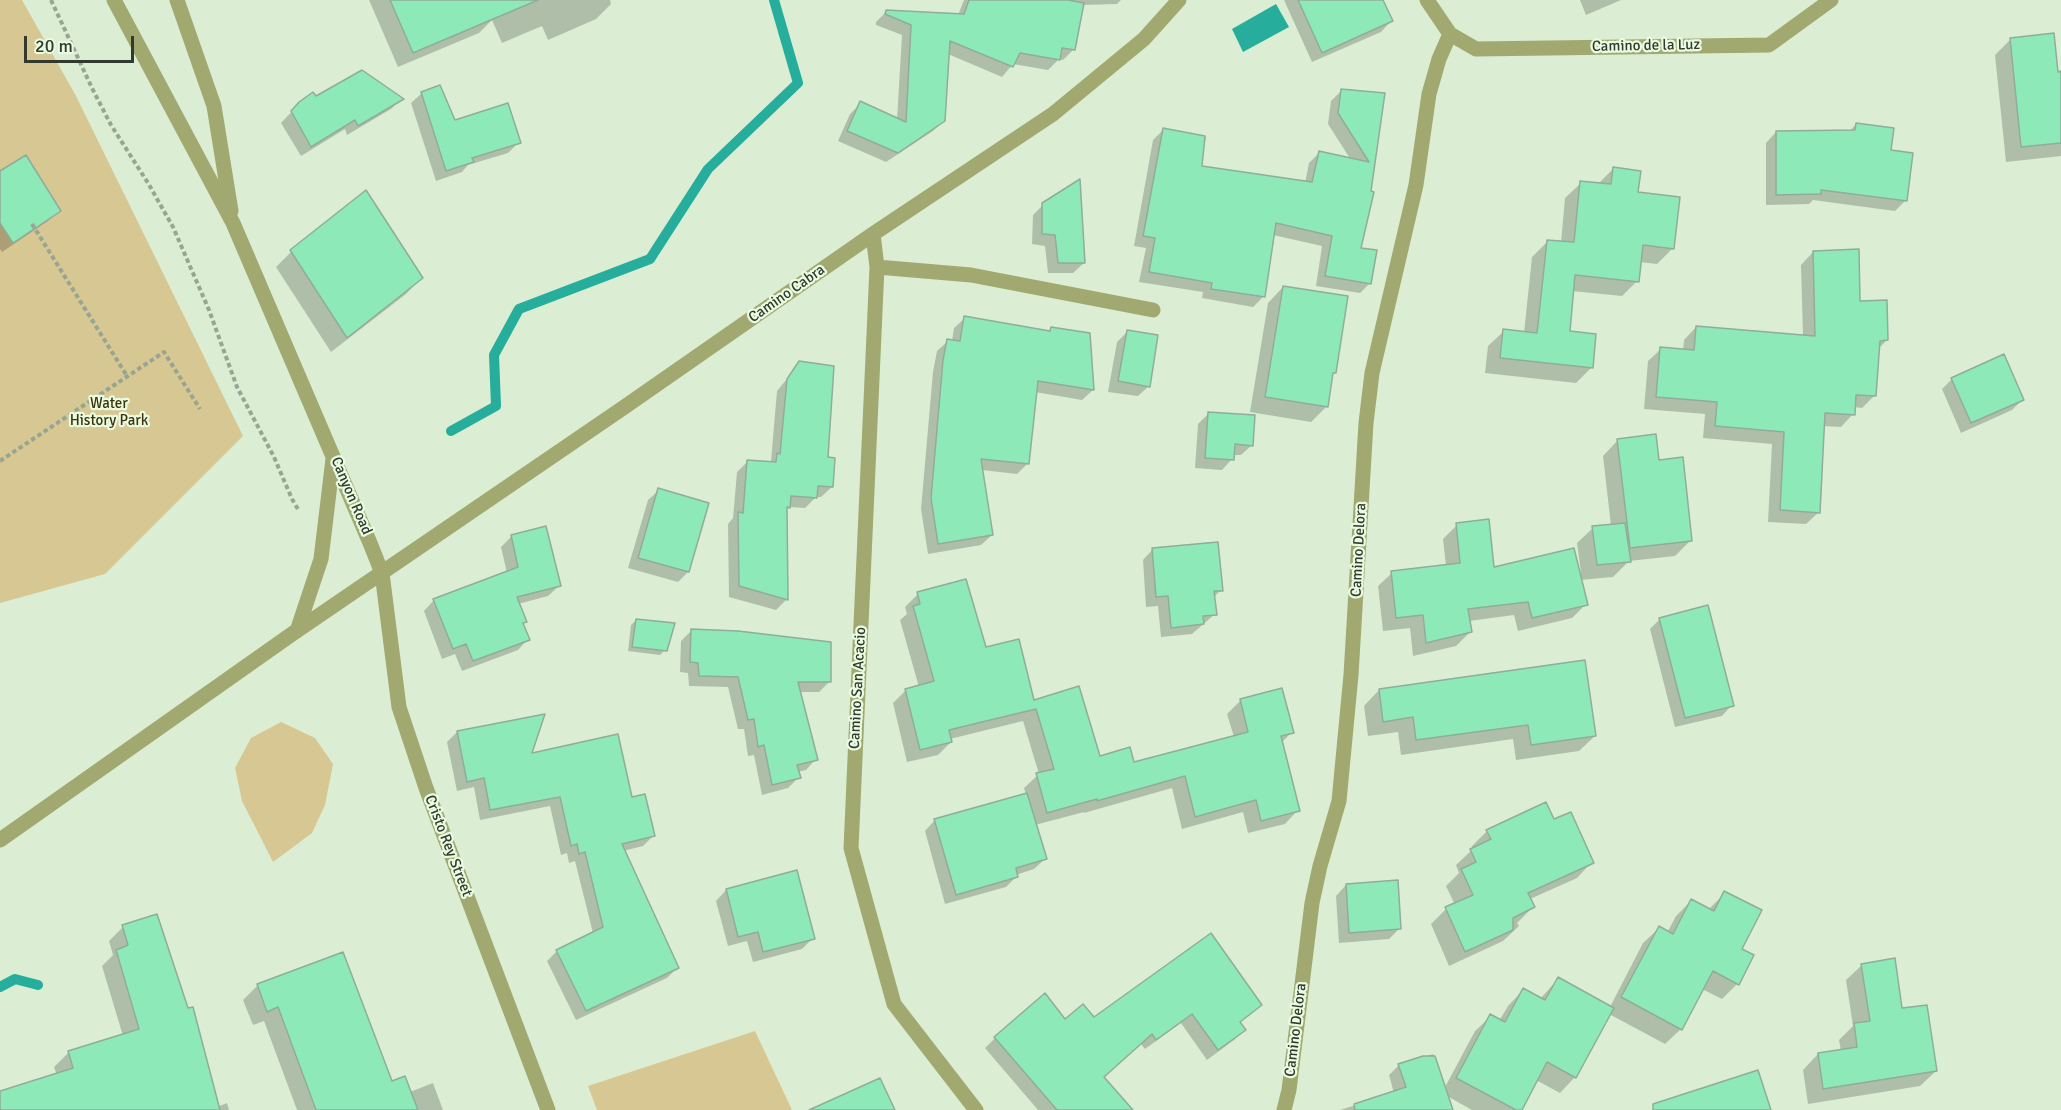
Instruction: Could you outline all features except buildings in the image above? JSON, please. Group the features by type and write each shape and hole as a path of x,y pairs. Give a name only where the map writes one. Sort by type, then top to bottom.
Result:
{"street":[{"name":"Canyon Road","path":"114,0 233,223 382,573"},
{"path":"177,0 214,106 233,223"},
{"name":"Camino Cabra","path":"382,573 873,234 1053,114 1144,39 1179,0"},
{"path":"1427,0 1450,34"},
{"name":"Camino de la Luz","path":"1450,34 1476,49 1769,45 1831,0"},
{"name":"Camino Delora","path":"1284,1110 1289,1090 1312,903 1339,801 1351,675 1366,423 1372,373 1416,185 1429,94 1439,59 1450,34"},
{"name":"Camino San Acacio","path":"873,234 877,267 851,848 894,1004 976,1110"},
{"path":"877,267 971,275 1153,310"},
{"path":"297,631 321,559 334,456"},
{"path":"0,840 382,573"},
{"name":"Cristo Rey Street","path":"382,573 399,707 426,788 548,1110"}],"path":[{"path":"51,0 111,124 173,227 210,310 237,387 274,457 292,499 302,514"},
{"path":"32,224 127,376"},
{"path":"0,461 164,352 200,409"}],"green space":[{"name":"Water History Park","path":"0,0 22,0 76,96 243,436 105,574 0,603"},
{"path":"281,722 315,738 333,764 325,805 312,833 273,862 242,801 235,768 251,738"},
{"path":"755,1031 792,1110 597,1110 588,1086"}],"water":[{"path":"1276,4 1289,27 1243,52 1232,29"}],"waterway":[{"path":"451,431 496,406 494,355 519,309 650,259 708,169 798,83 774,0"},
{"path":"0,987 15,979 38,985"}]}
